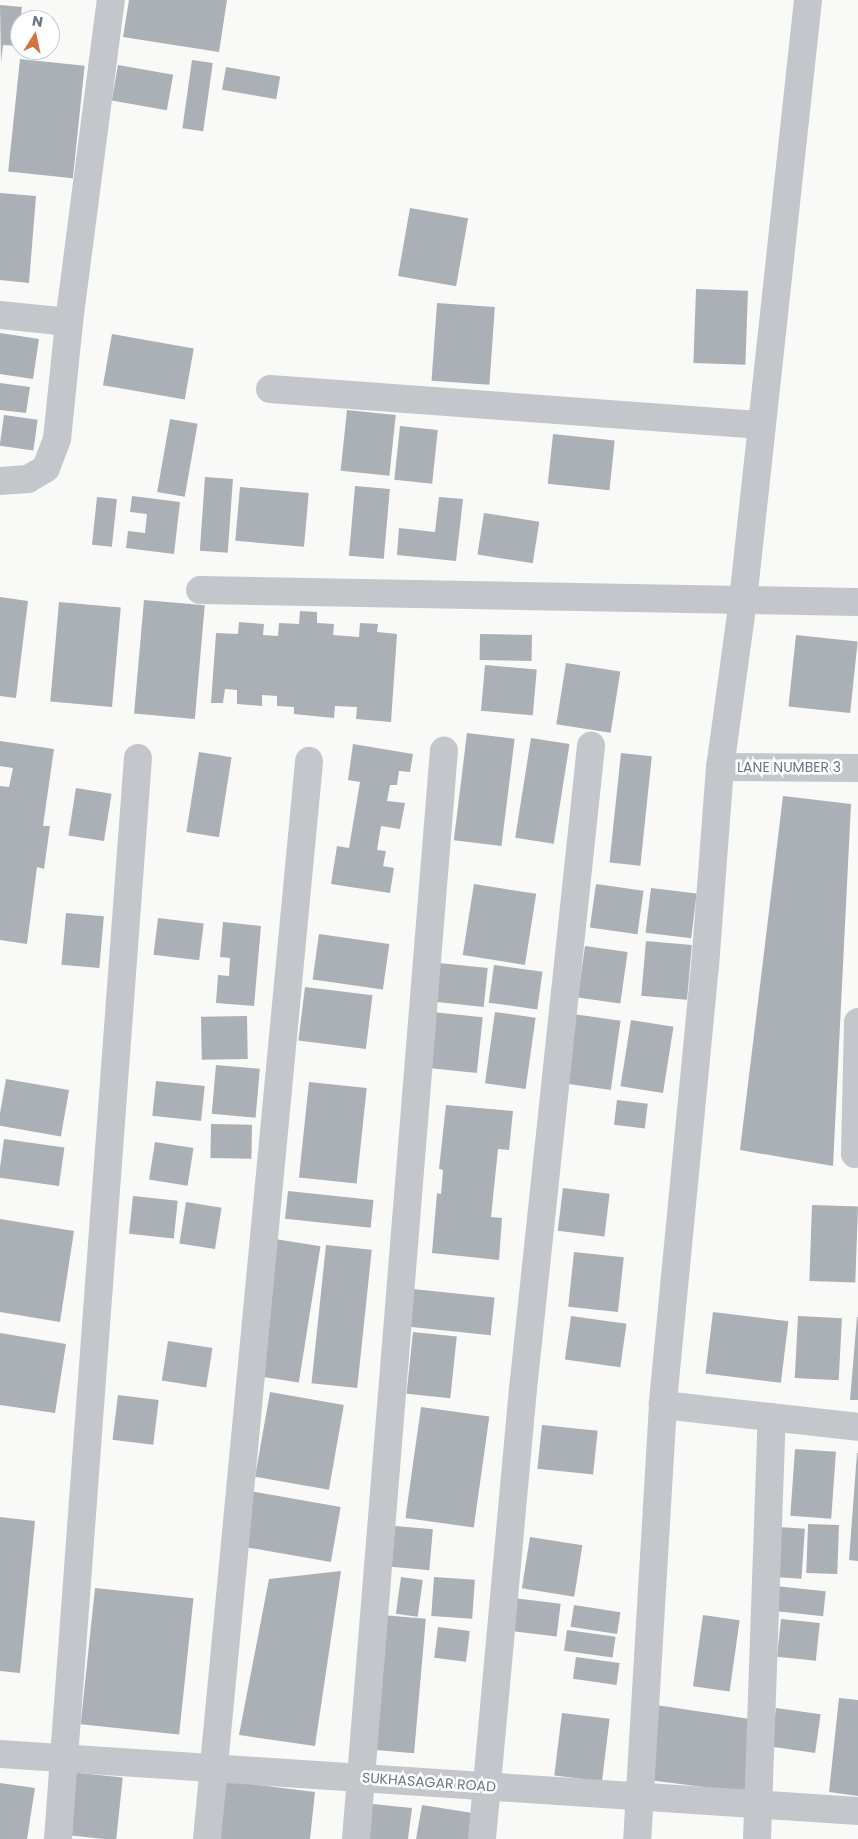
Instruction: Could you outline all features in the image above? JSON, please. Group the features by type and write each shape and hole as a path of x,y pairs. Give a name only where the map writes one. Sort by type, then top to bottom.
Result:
{"street":[{"path":"0,481 28,479 46,468 57,439 69,322 111,0"},
{"path":"637,1839 663,1405 720,767 743,600 808,0"},
{"path":"0,315 69,322"},
{"path":"270,389 762,425"},
{"path":"200,590 858,602"},
{"path":"482,1839 523,1389 591,746"},
{"path":"356,1839 363,1778 444,751"},
{"path":"58,1839 138,758"},
{"path":"207,1839 216,1768 309,761"},
{"name":"LANE NUMBER 3","path":"720,767 858,768"},
{"path":"855,1154 858,1022"},
{"path":"663,1405 858,1427"},
{"path":"757,1839 760,1804 772,1418"},
{"name":"SUKHASAGAR ROAD","path":"0,1754 64,1760 216,1768 858,1811"}],"building":[{"path":"129,0 227,0 219,52 123,37"},
{"path":"0,5 22,7 22,10 10,10 10,46 3,45 1,63"},
{"path":"20,60 85,66 73,178 8,171"},
{"path":"192,60 213,63 203,131 182,128"},
{"path":"118,65 173,75 167,110 112,100"},
{"path":"226,67 280,77 276,99 222,90"},
{"path":"0,193 36,196 29,283 0,280"},
{"path":"410,208 468,218 456,286 398,276"},
{"path":"696,289 748,291 745,365 693,363"},
{"path":"437,303 495,307 489,385 432,381"},
{"path":"0,333 39,339 33,379 0,374"},
{"path":"112,334 194,348 185,400 103,385"},
{"path":"0,383 30,387 26,413 0,410"},
{"path":"347,410 396,415 389,476 341,471"},
{"path":"4,415 38,420 33,450 0,446"},
{"path":"170,419 198,424 185,497 157,492"},
{"path":"400,426 438,430 432,484 394,480"},
{"path":"553,434 615,440 609,490 548,484"},
{"path":"205,477 233,479 228,553 200,551"},
{"path":"355,486 390,489 384,559 349,556"},
{"path":"240,487 309,493 304,547 235,541"},
{"path":"132,496 180,502 174,554 126,548 128,531 145,533 147,514 130,512"},
{"path":"97,497 117,499 112,547 92,545"},
{"path":"439,497 463,499 456,561 397,555 399,528 435,532"},
{"path":"484,513 539,522 533,563 477,554"},
{"path":"0,597 28,601 16,698 0,696"},
{"path":"144,600 205,605 195,719 134,714"},
{"path":"59,602 121,607 112,707 50,702"},
{"path":"300,611 317,612 317,623 334,624 333,635 359,637 360,623 378,624 377,632 397,634 391,722 356,719 357,707 335,706 334,718 294,714 294,707 277,706 277,696 262,695 262,706 237,704 237,690 225,689 223,703 211,703 216,633 238,634 239,622 264,624 263,635 278,636 279,623 299,624"},
{"path":"480,634 532,635 532,661 480,660"},
{"path":"796,635 858,641 850,713 788,707"},
{"path":"566,663 620,672 611,733 556,724"},
{"path":"485,665 537,670 533,715 481,711"},
{"path":"467,733 515,739 501,846 454,840"},
{"path":"531,738 570,744 554,844 515,838"},
{"path":"0,741 54,749 43,826 50,826 44,869 37,867 27,944 0,940 0,786 9,787 13,768 0,766"},
{"path":"353,744 413,754 410,772 399,771 397,785 390,785 387,801 405,803 400,829 381,826 377,850 386,851 383,866 394,868 390,893 331,884 337,846 349,848 360,782 348,780"},
{"path":"199,752 232,757 219,837 186,832"},
{"path":"621,753 652,756 640,866 610,862"},
{"path":"76,788 112,794 104,841 68,835"},
{"path":"783,796 851,804 833,1166 740,1150"},
{"path":"474,884 536,894 525,965 463,955"},
{"path":"596,884 644,891 637,934 590,928"},
{"path":"651,888 697,894 691,938 646,933"},
{"path":"66,913 104,916 99,968 61,965"},
{"path":"158,918 204,924 199,960 153,955"},
{"path":"223,922 261,926 254,1006 216,1003 218,975 229,976 230,958 220,957"},
{"path":"319,934 389,944 383,989 313,980"},
{"path":"646,941 692,945 687,1000 641,996"},
{"path":"585,946 628,952 620,1003 578,997"},
{"path":"439,963 488,968 484,1007 435,1002"},
{"path":"494,965 543,972 537,1009 489,1003"},
{"path":"305,987 372,995 366,1049 298,1041"},
{"path":"432,1012 483,1017 477,1073 426,1068"},
{"path":"495,1012 536,1018 526,1089 485,1083"},
{"path":"573,1014 621,1021 611,1090 563,1083"},
{"path":"247,1016 248,1059 202,1060 201,1017"},
{"path":"631,1020 673,1027 663,1093 621,1086"},
{"path":"216,1065 260,1069 256,1118 212,1114"},
{"path":"6,1079 69,1090 61,1136 0,1126 0,1113"},
{"path":"156,1081 205,1086 201,1121 152,1116"},
{"path":"309,1082 367,1088 357,1184 299,1177"},
{"path":"617,1100 648,1104 645,1129 614,1125"},
{"path":"446,1105 513,1111 509,1150 498,1149 491,1217 502,1218 499,1260 432,1253 437,1193 441,1194 443,1170 439,1169"},
{"path":"211,1124 252,1125 251,1159 210,1158"},
{"path":"4,1139 64,1147 59,1186 0,1178"},
{"path":"155,1142 194,1148 188,1186 149,1180"},
{"path":"563,1188 610,1194 604,1236 558,1231"},
{"path":"288,1191 374,1200 371,1228 285,1219"},
{"path":"133,1196 178,1201 174,1238 129,1234"},
{"path":"186,1202 222,1208 215,1249 179,1243"},
{"path":"812,1205 858,1207 855,1283 809,1281"},
{"path":"0,1219 74,1231 60,1322 0,1312"},
{"path":"275,1239 320,1246 299,1382 253,1375"},
{"path":"326,1245 372,1250 357,1388 311,1383"},
{"path":"574,1252 624,1257 618,1312 568,1307"},
{"path":"413,1289 495,1298 491,1335 409,1327"},
{"path":"713,1312 788,1321 781,1383 705,1374"},
{"path":"571,1316 626,1324 620,1367 565,1360"},
{"path":"798,1316 842,1318 839,1380 795,1378"},
{"path":"857,1317 858,1400 850,1400"},
{"path":"413,1332 457,1337 450,1398 407,1394"},
{"path":"0,1333 66,1344 55,1413 0,1405"},
{"path":"168,1341 212,1348 206,1388 162,1381"},
{"path":"270,1392 344,1405 329,1490 255,1477"},
{"path":"118,1395 159,1400 153,1445 113,1440"},
{"path":"421,1407 489,1417 474,1528 405,1518"},
{"path":"542,1425 598,1431 593,1475 537,1469"},
{"path":"795,1449 836,1452 831,1519 790,1516"},
{"path":"858,1453 858,1561 849,1560"},
{"path":"250,1491 341,1507 331,1562 240,1546"},
{"path":"0,1517 35,1521 20,1673 0,1671"},
{"path":"808,1524 839,1525 837,1574 806,1573"},
{"path":"395,1526 433,1529 429,1570 391,1567"},
{"path":"779,1527 805,1529 801,1579 776,1577"},
{"path":"530,1537 582,1545 574,1597 522,1588"},
{"path":"341,1571 315,1746 239,1735 269,1579"},
{"path":"401,1577 423,1580 418,1617 396,1614"},
{"path":"434,1577 475,1580 472,1619 431,1616"},
{"path":"775,1586 826,1591 823,1616 772,1611"},
{"path":"95,1588 193,1598 179,1735 81,1724"},
{"path":"513,1598 561,1604 557,1637 509,1631"},
{"path":"574,1605 620,1612 617,1634 571,1627"},
{"path":"382,1615 426,1619 414,1753 370,1749"},
{"path":"703,1615 740,1620 730,1691 693,1686"},
{"path":"781,1619 820,1623 816,1661 777,1657"},
{"path":"438,1627 470,1631 466,1662 434,1658"},
{"path":"567,1630 616,1637 613,1658 564,1651"},
{"path":"576,1657 620,1663 617,1685 573,1679"},
{"path":"839,1698 858,1700 858,1796 829,1792"},
{"path":"656,1705 750,1719 752,1793 648,1780"},
{"path":"776,1708 821,1714 815,1753 771,1747"},
{"path":"562,1713 610,1719 602,1781 554,1776"},
{"path":"70,1772 123,1778 116,1839 63,1835"},
{"path":"216,1780 315,1792 310,1839 209,1839"},
{"path":"0,1783 35,1788 27,1839 0,1839"},
{"path":"363,1803 412,1808 408,1839 359,1839"},
{"path":"422,1805 479,1814 475,1839 416,1839"}]}
